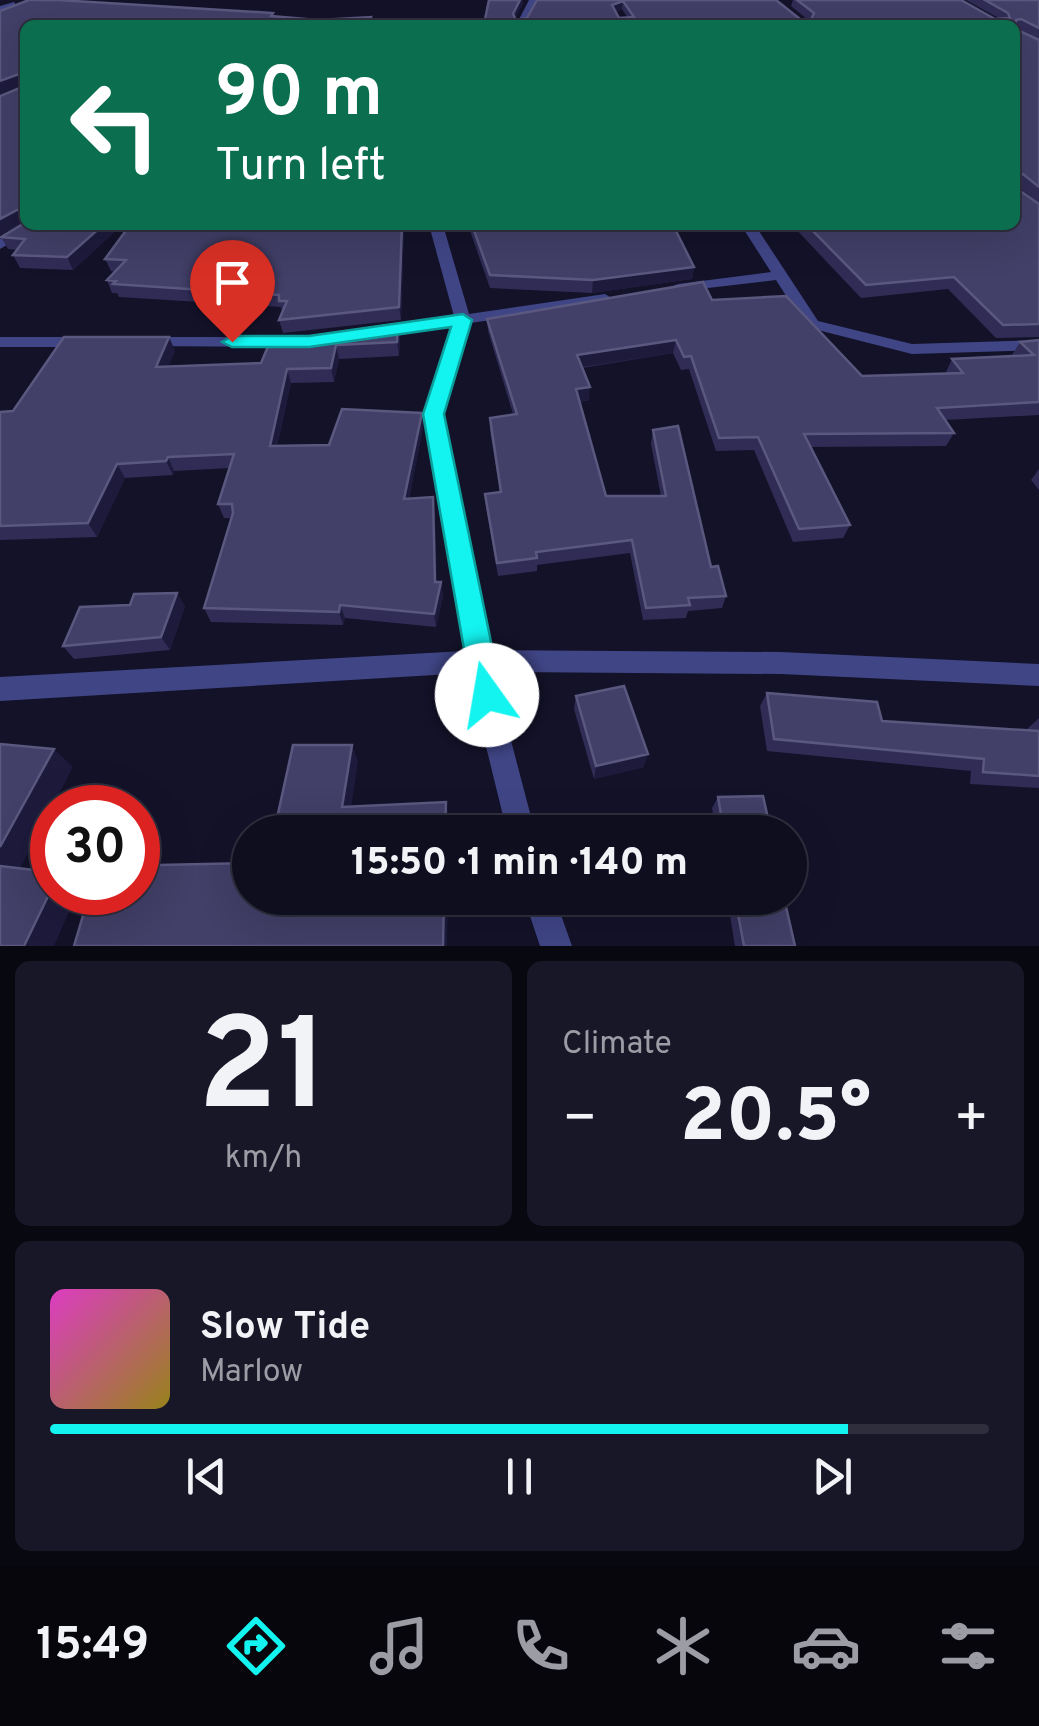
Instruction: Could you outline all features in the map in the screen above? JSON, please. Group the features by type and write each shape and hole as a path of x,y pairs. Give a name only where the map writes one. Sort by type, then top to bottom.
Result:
{"street":[{"path":"0,9 14,4"},
{"path":"0,246 26,230"},
{"path":"437,230 463,320 434,414 478,661 517,815"},
{"path":"751,230 812,324 912,349 1039,345"},
{"path":"660,292 778,275"},
{"path":"348,336 620,297"},
{"path":"0,342 116,342"},
{"path":"135,342 309,342"},
{"path":"0,689 478,661 781,664 1039,675"},
{"path":"546,915 556,946"}],"building":[{"path":"29,0 58,0 273,13 271,16 318,20 20,20 20,75 0,81 0,11"},
{"path":"489,0 520,0 513,14 516,20 485,20"},
{"path":"537,0 776,0 800,19 811,20 516,20 527,18","holes":["623,1 634,17 619,18 612,5"]},
{"path":"797,0 961,0 995,19 1010,18 985,0 1039,0 1039,28 1021,19 811,20 814,13"},
{"path":"371,17 370,20 318,20"},
{"path":"1020,31 1039,40 1039,187 1020,175"},
{"path":"20,88 20,210 0,219 0,96"},
{"path":"1020,191 1039,204 1039,324 1003,325 954,277 866,285 812,230 1020,230"},
{"path":"20,226 20,230 97,230 67,257 13,255 25,239 1,237"},
{"path":"126,230 402,230 399,307 279,320 287,301 279,301 279,295 113,284 116,281 107,280 126,260 105,259"},
{"path":"474,230 676,230 694,267 593,280 490,275"},
{"path":"703,282 712,300 786,296 862,376 963,373 952,359 1034,355 1020,342 1039,340 1039,402 937,408 954,433 804,434 850,525 799,529 758,437 719,438 691,356 684,357 676,340 577,355 590,387 576,389 606,496 666,496 653,430 678,426 711,567 718,566 726,596 688,598 690,605 646,608 632,540 536,552 537,558 497,563 485,494 501,492 490,418 517,414 487,319"},
{"path":"398,324 397,342 336,345 331,368 287,369 270,446 329,445 342,409 422,413 404,499 433,497 435,582 441,582 434,614 340,605 339,612 204,608 233,513 232,504 218,504 234,454 117,464 88,523 0,526 0,412 13,411 64,337 169,337 156,367 261,363 272,337 306,337"},
{"path":"177,593 161,637 63,646 80,607 130,605 134,594"},
{"path":"624,686 648,754 596,766 576,696"},
{"path":"767,693 877,702 882,721 1039,731 1039,776 983,772 984,759 774,739"},
{"path":"0,744 54,749 34,785 30,785 30,793 0,847"},
{"path":"293,745 352,745 342,807 446,802 446,815 278,815"},
{"path":"763,796 767,815 721,815 718,797"},
{"path":"232,863 232,915 444,915 443,946 74,946 83,915 160,915 160,865"},
{"path":"0,866 30,869 30,915 39,915 24,946 0,946"},
{"path":"738,915 788,915 795,946 744,946"}],"route":[{"path":"232,342 309,342 463,320 434,414 487,695"}]}
